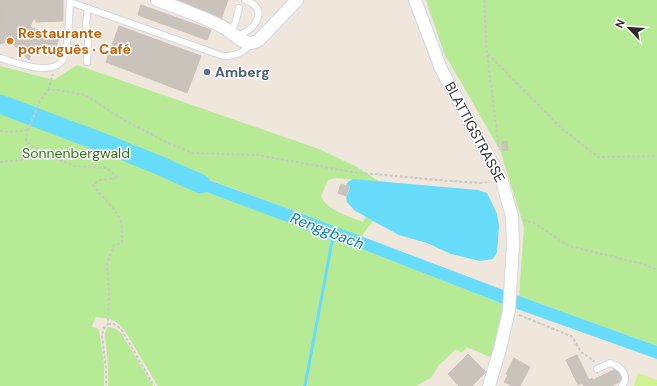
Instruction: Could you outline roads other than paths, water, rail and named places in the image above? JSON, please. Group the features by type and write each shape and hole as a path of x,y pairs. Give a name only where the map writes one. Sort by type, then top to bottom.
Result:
{"street":[{"path":"158,0 214,22 247,42 259,40 297,0"},
{"name":"BLATTIGSTRASSE","path":"416,0 441,69 502,181 512,216 512,312 489,386"}],"lane":[{"path":"239,8 233,34 248,30 258,18 259,14 253,2 245,0"},
{"path":"0,58 37,68 50,68 60,64 63,60 67,44 70,1 223,56 237,54 249,48 254,42"},
{"path":"87,62 88,41 86,24 88,8"},
{"path":"597,369 610,363 616,365 624,374 625,380 622,386"}],"water":[{"path":"178,169 657,346 657,359 503,304 354,246 333,239 330,240 292,224 174,180"},
{"path":"353,179 478,190 487,193 497,214 499,226 497,252 493,259 480,261 451,254 427,243 399,235 354,210 347,202 346,198 350,187 346,185"}],"waterway":[{"name":"Renggbach","path":"0,104 114,147 201,184"},
{"path":"305,386 333,236"}],"place":[{"name":"Restaurante português · Café","path":"10,41"},
{"name":"Amberg","path":"207,72"}],"park label":[{"name":"Sonnenbergwald","path":"76,153"}]}
